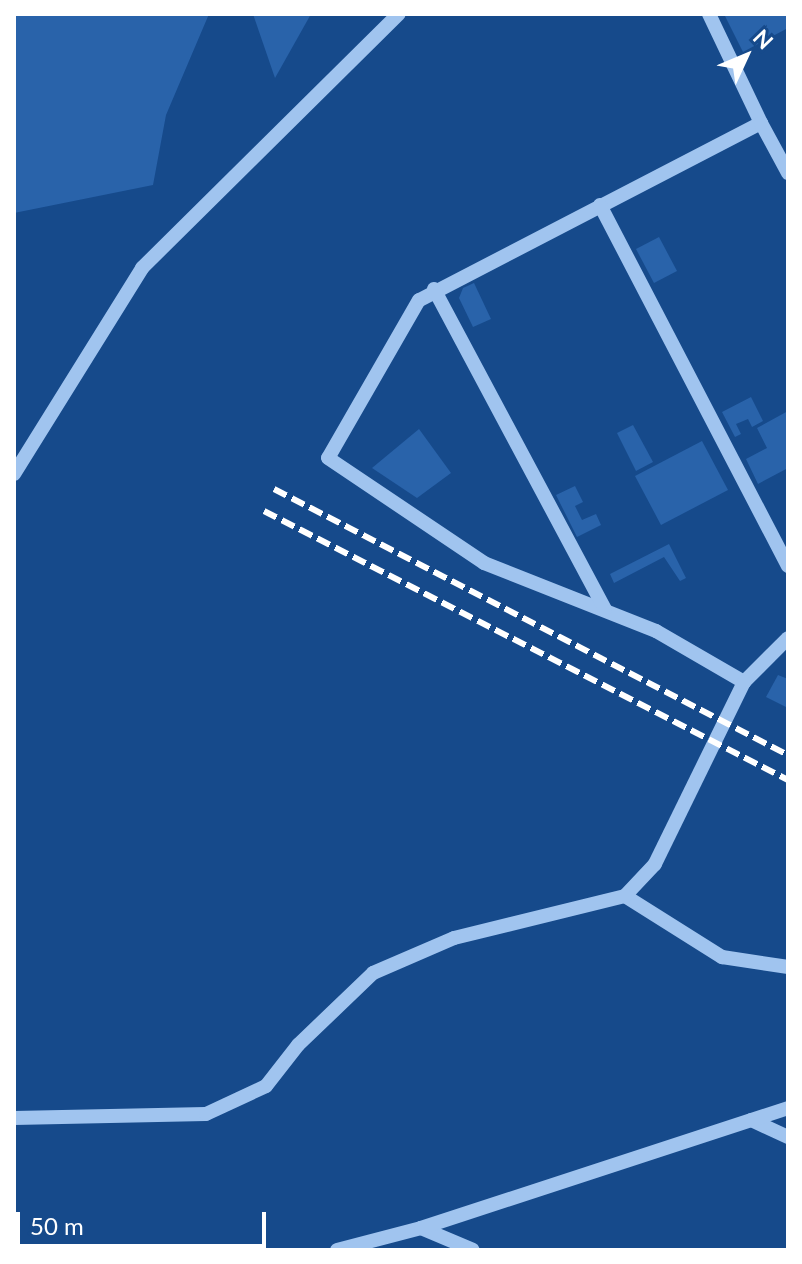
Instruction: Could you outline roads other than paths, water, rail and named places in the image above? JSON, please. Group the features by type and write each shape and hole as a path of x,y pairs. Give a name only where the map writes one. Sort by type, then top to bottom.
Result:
{"street":[{"path":"14,474 142,268 399,14"},
{"path":"709,14 788,173"},
{"path":"744,682 656,631 484,563 328,458 419,300 434,289 761,123"},
{"path":"600,205 788,566"},
{"path":"434,289 605,609"},
{"path":"14,1118 206,1114 266,1086 298,1045 373,973 454,938 625,896 655,864 744,682 788,638"},
{"path":"625,896 722,957 788,967"},
{"path":"337,1250 421,1228 788,1108"},
{"path":"751,1120 788,1137"},
{"path":"421,1228 473,1250"}],"railway":[{"path":"274,489 788,755"},
{"path":"264,511 788,780"}]}
